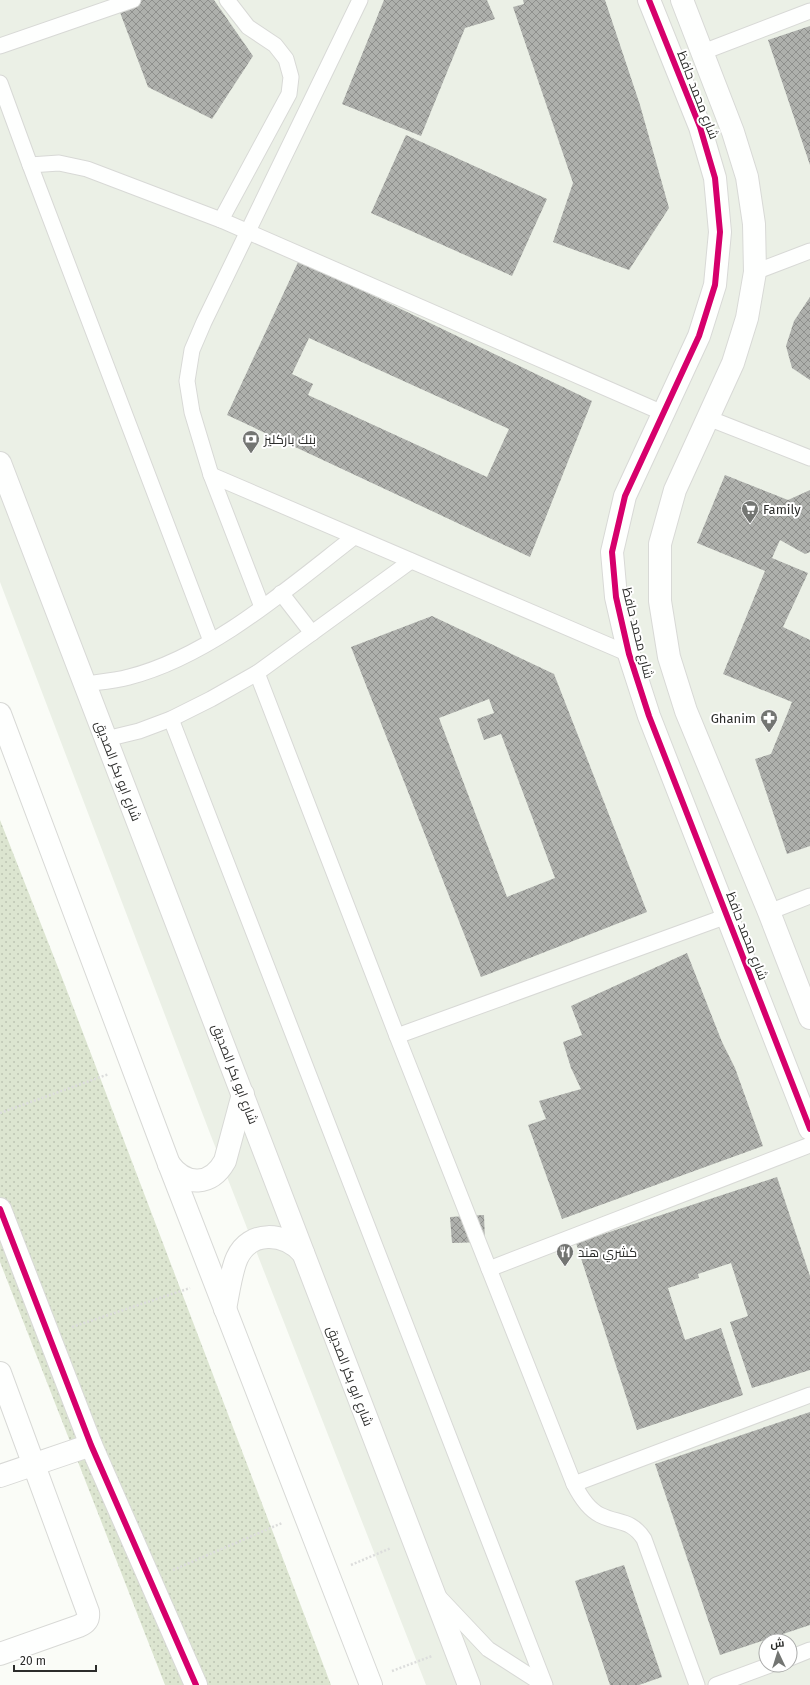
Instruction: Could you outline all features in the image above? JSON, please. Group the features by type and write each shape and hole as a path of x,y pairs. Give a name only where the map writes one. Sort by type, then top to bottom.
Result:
{"street":[{"name":"شارع محمد حافظ","path":"649,0 700,127 715,178 720,232 715,285 698,336 625,496 612,552 616,597 629,654 649,716 810,1129"},
{"name":"شارع محمد حافظ","path":"682,0 704,52 733,132 747,177 754,224 755,272 747,318 733,363 676,490 660,544 660,600 669,657 686,711 769,912 810,1018"},
{"name":"شارع ابو بكر الصديق","path":"0,463 469,1685"},
{"path":"0,714 169,1164 370,1682"},
{"path":"169,1164 176,1173 184,1178 194,1181 204,1180 220,1170 225,1161 243,1094"},
{"path":"0,1209 91,1445 196,1685"},
{"path":"225,1309 237,1258 249,1244 268,1236 278,1237 288,1240 303,1252"},
{"path":"0,1373 88,1612 87,1621 79,1626 0,1654"},
{"path":"0,1476 33,1463 91,1445"}],"lane":[{"path":"0,46 133,0"},
{"path":"221,220 289,94 290,77 286,60 275,45 248,27 227,0"},
{"path":"262,608 211,475 192,412 187,381 192,350 247,231 360,0"},
{"path":"704,52 810,11"},
{"path":"0,83 211,641"},
{"path":"30,165 59,163 87,169 221,220 663,413"},
{"path":"755,272 810,251"},
{"path":"708,418 810,458"},
{"path":"211,475 629,654"},
{"path":"84,684 129,678 171,663 211,641 262,608 354,537"},
{"path":"106,739 139,731 171,719 211,699 257,673 411,561"},
{"path":"281,592 312,633"},
{"path":"257,673 397,1036 574,1484 581,1497 592,1509 600,1515 626,1522 633,1526 644,1539 697,1685"},
{"path":"171,719 544,1685"},
{"path":"769,912 810,896"},
{"path":"397,1036 727,916"},
{"path":"489,1269 810,1145"},
{"path":"574,1484 810,1395"},
{"path":"432,1589 488,1649 544,1685"},
{"path":"798,1655 810,1650"},
{"path":"716,1685 758,1669"}],"path":[{"path":"0,1113 132,1066"},
{"path":"49,1335 214,1280"},
{"path":"150,1579 304,1514"},
{"path":"328,1574 412,1539"},
{"path":"370,1682 455,1647"}],"shaded area":[{"path":"0,0 810,0 810,1685 426,1685 211,1136 0,582"}],"green space":[{"path":"0,820 61,975 331,1685 165,1685 0,1262"}],"building":[{"path":"139,0 214,0 253,56 212,119 148,87 118,7"},
{"path":"384,0 487,0 495,19 465,28 421,136 342,104"},
{"path":"523,0 605,0 640,105 669,208 629,270 553,242 573,183 513,7 524,4"},
{"path":"810,26 810,165 768,40"},
{"path":"406,135 547,199 512,276 371,213"},
{"path":"299,260 592,401 530,557 227,415","holes":["309,338 509,429 487,477 308,395 313,384 292,374"]},
{"path":"810,297 810,380 792,368 786,346 794,321"},
{"path":"725,475 788,500 810,490 810,552 805,554 780,540 772,558 808,573 783,627 810,640 810,846 787,854 755,759 771,754 792,702 723,674 765,571 697,543"},
{"path":"432,616 554,674 647,912 481,977 351,647","holes":["489,699 494,713 477,719 484,740 501,734 555,878 507,897 439,718"]},
{"path":"687,953 722,1042 735,1068 763,1146 562,1219 528,1125 546,1119 539,1101 581,1089 571,1068 563,1042 582,1035 571,1006"},
{"path":"777,1177 810,1276 810,1370 752,1388 730,1322 748,1316 731,1263 698,1274 699,1278 668,1288 685,1340 721,1328 743,1395 637,1430 576,1243"},
{"path":"484,1215 485,1242 452,1243 450,1217"},
{"path":"810,1412 810,1625 786,1633 758,1633 758,1642 720,1655 655,1464"},
{"path":"624,1565 662,1677 639,1685 610,1685 575,1581"}],"cycle path":[{"path":"649,0 700,127 715,178 720,232 715,285 699,336 625,496 612,552 616,597 629,654 649,716 810,1129"},
{"path":"0,1209 91,1445 196,1685"}],"place":[{"name":"بنك باركليز","path":"251,454"},
{"name":"Family","path":"750,524"},
{"name":"Ghanim","path":"769,733"},
{"name":"كشري هند","path":"565,1267"}]}
